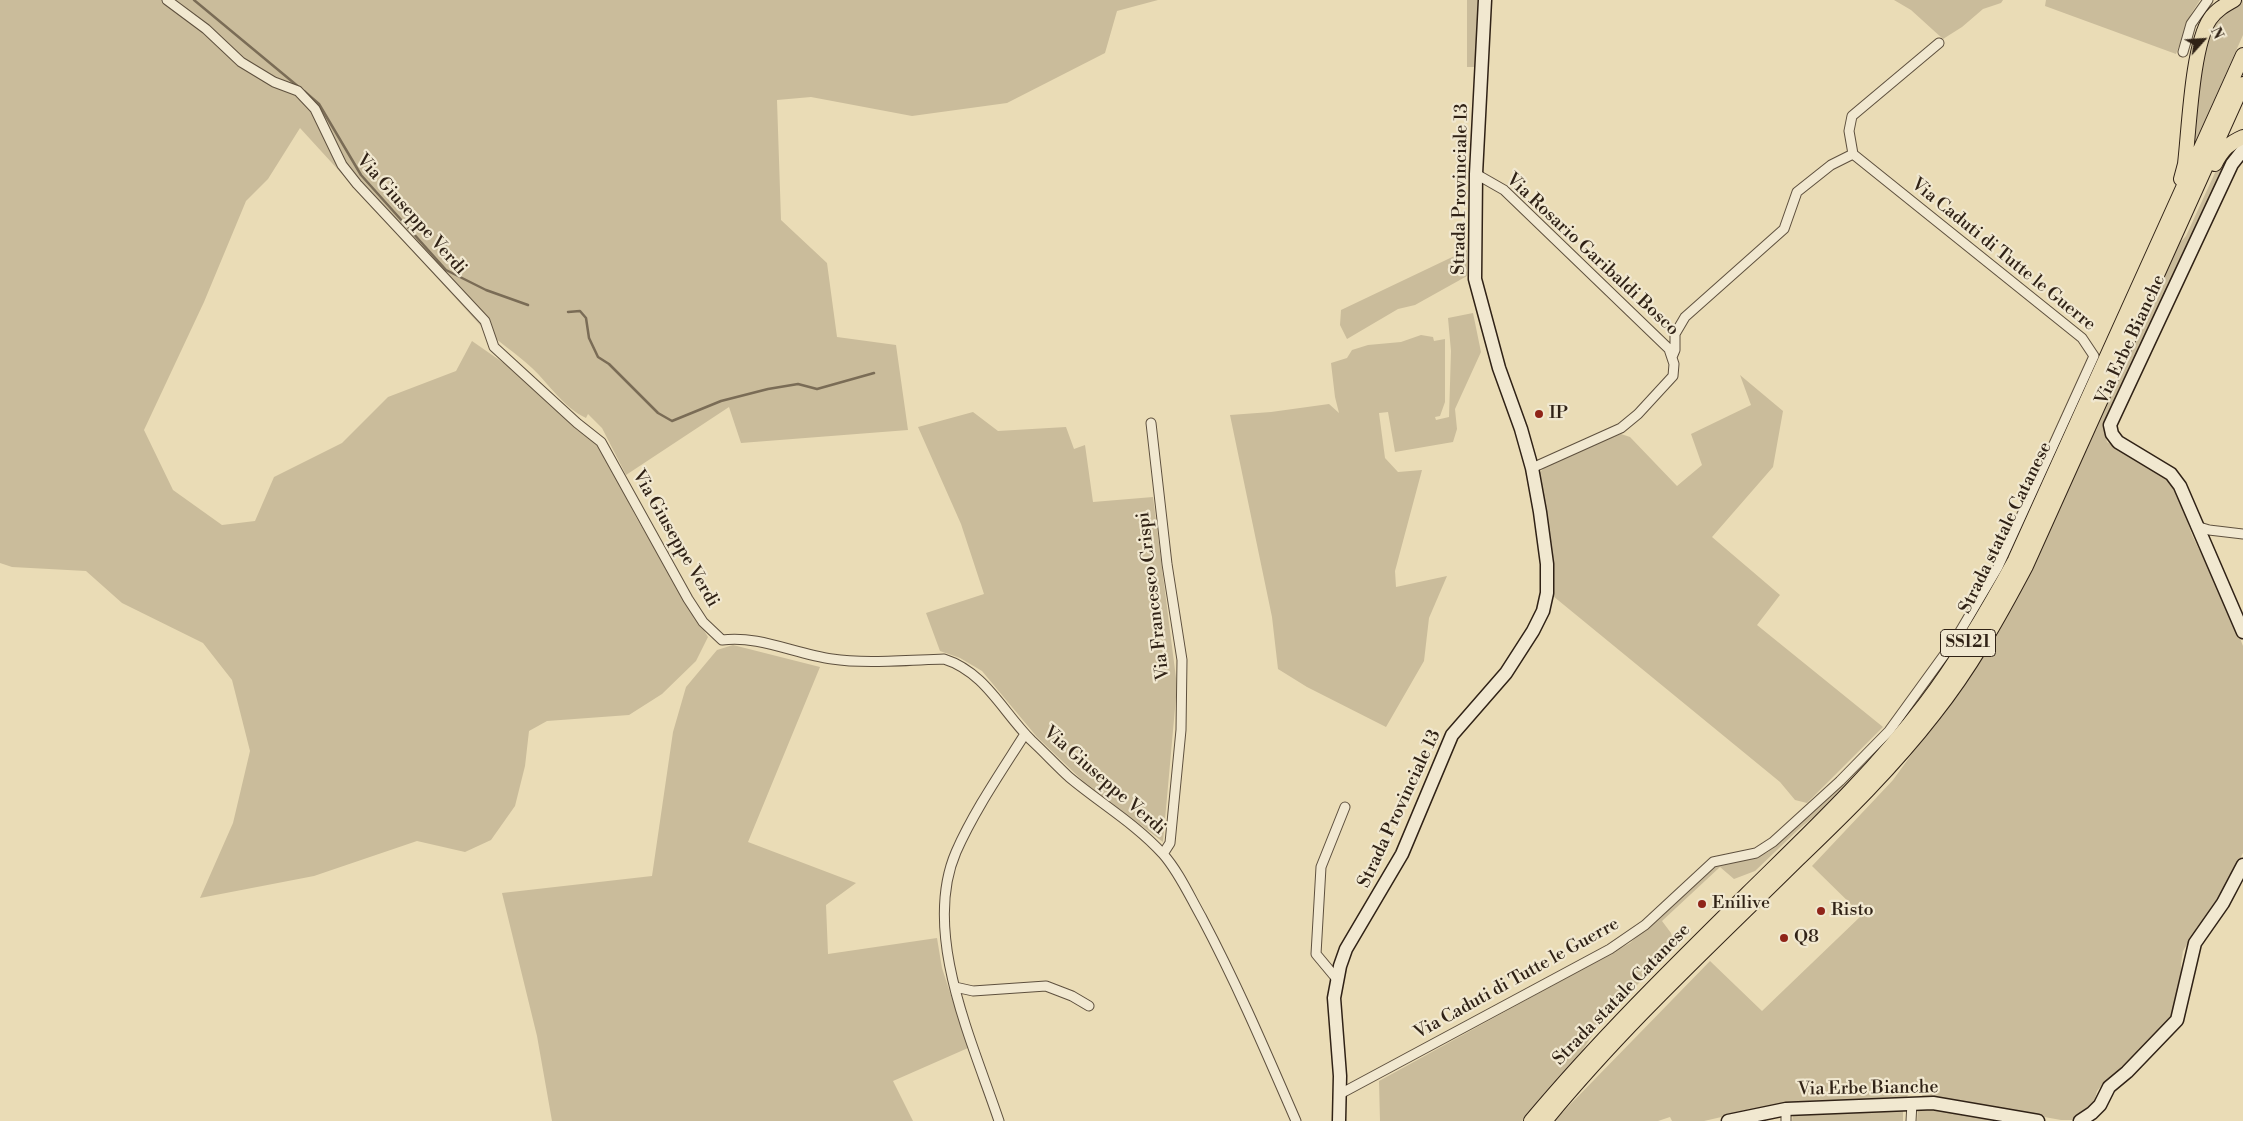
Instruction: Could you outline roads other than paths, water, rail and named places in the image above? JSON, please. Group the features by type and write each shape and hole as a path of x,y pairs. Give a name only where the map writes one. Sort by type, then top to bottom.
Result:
{"main road":[{"name":"Strada Provinciale 13","path":"1338,1121 1340,1094 1334,998 1336,978 1346,949 1402,854 1452,735 1506,673 1543,612 1547,593 1547,564 1532,468 1521,429 1499,368 1475,280 1476,174 1485,0"},
{"path":"2161,240 2185,164 2197,59 2202,35 2210,19 2221,7 2234,0"},
{"name":"Strada statale Catanese","path":"1531,1121 1572,1072 1643,996 1840,803 1899,736 1949,671 1971,638 2015,560 2243,55"},
{"name":"Strada statale Catanese","path":"1545,1121 1610,1045 1843,815 1935,713 1959,679 1999,615 2026,566 2243,84"},
{"path":"2197,185 2212,170 2221,151 2232,142 2243,137"},
{"name":"Via Erbe Bianche","path":"2243,150 2232,164 2110,425 2112,434 2118,442 2171,474 2180,486 2243,632"},
{"path":"2080,1121 2100,1105 2109,1086 2126,1072 2177,1020 2195,943 2223,904 2243,865"},
{"name":"Via Erbe Bianche","path":"1728,1121 1912,1103 1950,1105 2038,1121"}],"street":[{"name":"Via Giuseppe Verdi","path":"167,0 206,29 241,62 274,82 298,91 315,109 342,165 485,321 494,347 577,423 601,442 688,599 703,622 722,640 736,638 759,642 832,660 944,659 951,661 971,672 991,691 1025,734 1069,776 1148,839 1173,866 1222,956 1256,1027 1296,1121"},
{"path":"2184,52 2191,24 2208,0"},
{"path":"1672,357 1675,334 1685,317 1784,229 1796,192 1831,165 1853,154 1849,131 1852,116 1939,43"},
{"name":"Via Caduti di Tutte le Guerre","path":"1340,1094 1610,949 1645,925 1713,862 1756,853 1773,842 1840,781 1889,732 1955,640 1998,567 2094,356 2082,338 1853,154"},
{"name":"Via Rosario Garibaldi Bosco","path":"1476,174 1504,190 1669,349 1672,357 1673,376 1638,414 1621,428 1532,468"},
{"name":"Via Francesco Crispi","path":"1151,423 1167,564 1182,660 1180,740 1170,843 1163,854"},
{"path":"2196,526 2209,530 2243,534"},
{"path":"999,1121 948,968 944,939 946,890 956,853 987,794 1025,734"},
{"path":"1336,978 1316,954 1321,867 1345,807"},
{"path":"955,988 973,991 1046,986 1072,996 1089,1006"},
{"path":"1911,1121 1912,1103"}],"waterway":[{"path":"194,0 300,88"},
{"path":"304,91 319,104 361,175 446,270 486,290 528,305"},
{"path":"568,312 580,311 586,318 589,338 598,357 609,364 658,413 672,421 721,401 768,389 798,384 817,389 874,373"}],"place":[{"name":"IP","path":"1539,414"},
{"name":"Enilive","path":"1702,904"},
{"name":"Risto","path":"1821,911"},
{"name":"Q8","path":"1784,938"}]}
